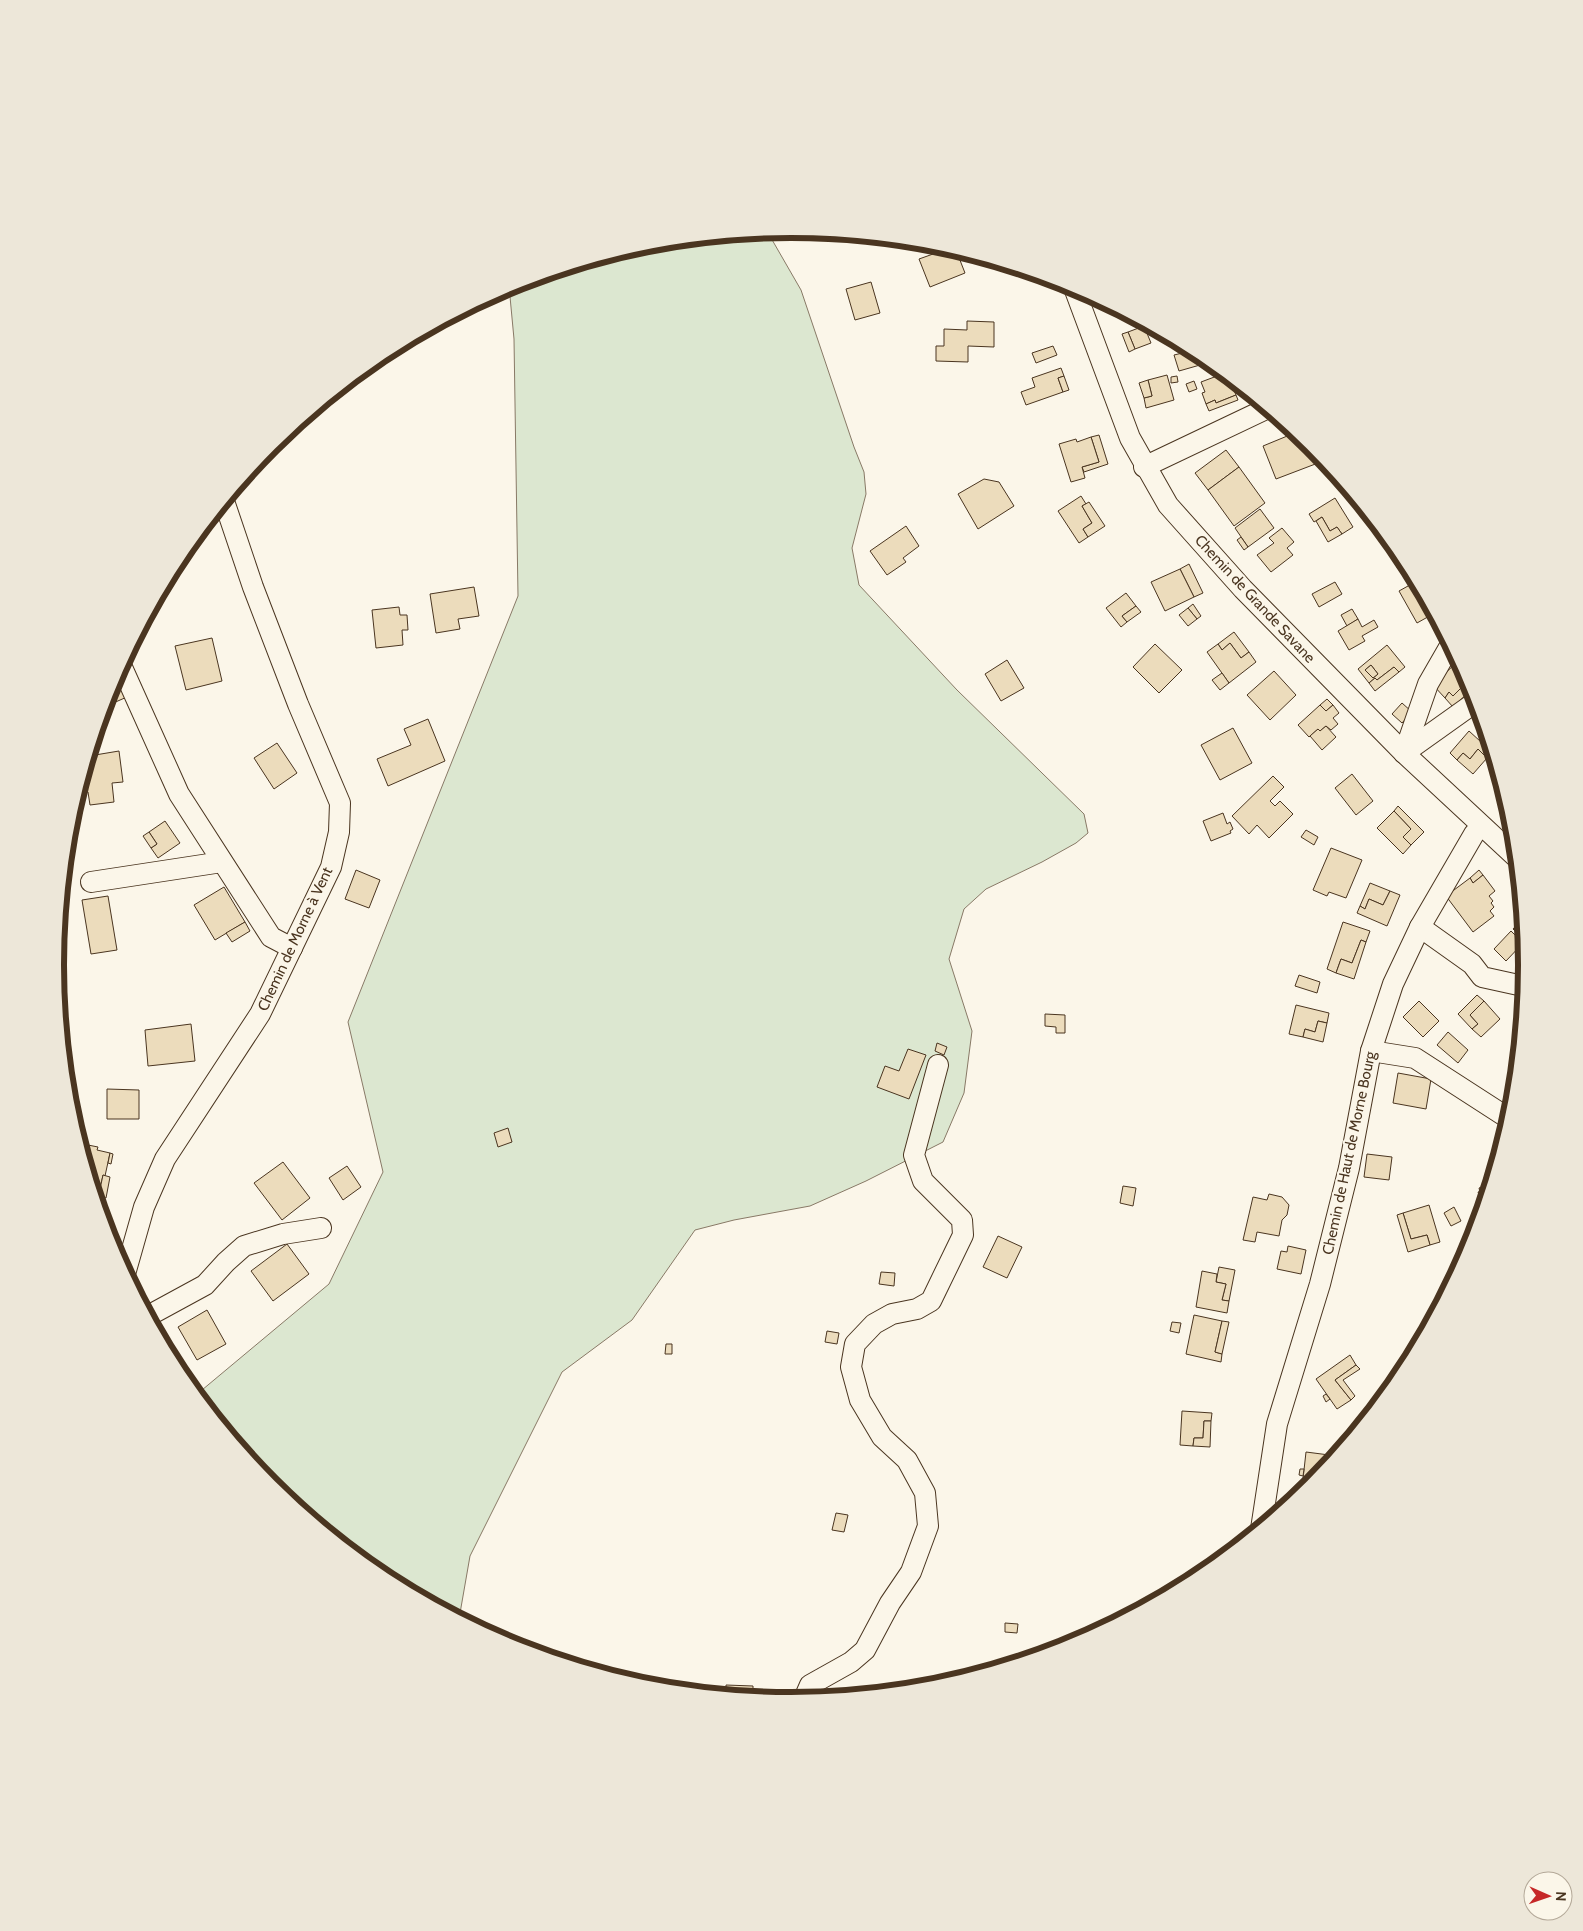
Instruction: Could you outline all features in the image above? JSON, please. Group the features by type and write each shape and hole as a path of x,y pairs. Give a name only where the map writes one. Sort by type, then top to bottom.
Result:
{"street":[{"name":"Chemin de Grande Savane","path":"1076,296 1130,438 1144,467 1168,506 1243,589 1404,753 1509,850"},
{"path":"1144,467 1262,411"},
{"name":"Chemin de Morne à Vent","path":"128,1263 144,1207 165,1159 260,1014 330,867 340,832 340,803 294,696 253,587 226,508"},
{"path":"1404,753 1428,684 1447,650"},
{"path":"125,674 179,794 271,937 292,948"},
{"path":"1404,753 1471,705"},
{"name":"Chemin de Haut de Morne Bourg","path":"1262,1520 1277,1424 1320,1284 1349,1168 1371,1051 1392,984 1420,927 1474,834 1481,826"},
{"path":"91,882 222,862"},
{"path":"1420,927 1472,964 1482,977 1519,985"},
{"path":"1371,1051 1414,1058 1503,1115"},
{"path":"806,1693 810,1685 851,1662 865,1650 890,1603 911,1572 928,1526 925,1492 907,1460 882,1437 860,1400 851,1367 855,1344 874,1324 892,1314 917,1309 932,1301 963,1235 962,1220 923,1182 914,1155 938,1065"},
{"path":"153,1313 205,1285 244,1246 283,1234 321,1228"}],"green space":[{"path":"771,238 801,290 864,472 866,494 852,548 859,585 957,690 1084,814 1088,833 1076,843 1042,862 986,889 964,909 949,959 972,1031 964,1093 943,1142 866,1181 810,1206 734,1220 695,1230 632,1320 562,1372 470,1556 460,1613 387,1571 348,1543 312,1513 244,1445 201,1391 329,1284 383,1172 348,1022 518,596 514,339 510,294 513,293 558,276 650,252 697,244"}],"building":[{"path":"936,253 959,258 965,273 930,287 919,259"},
{"path":"871,282 880,313 855,320 846,289"},
{"path":"967,321 994,322 994,347 968,346 968,362 936,361 936,346 944,346 944,329 967,330"},
{"path":"1140,327 1146,330 1151,343 1135,349 1128,332"},
{"path":"1128,332 1135,349 1129,352 1122,334"},
{"path":"1053,346 1057,355 1036,363 1032,353"},
{"path":"1184,353 1199,362 1200,365 1179,371 1174,355"},
{"path":"1061,368 1064,376 1058,378 1063,392 1026,405 1021,392 1035,387 1032,378"},
{"path":"1167,375 1174,400 1146,408 1144,398 1152,396 1148,380"},
{"path":"1064,376 1069,390 1063,392 1058,378"},
{"path":"1177,376 1178,382 1171,383 1171,377"},
{"path":"1218,376 1232,386 1236,395 1216,403 1215,400 1206,404 1202,393 1205,392 1201,382"},
{"path":"1148,380 1152,396 1144,398 1139,383"},
{"path":"1194,381 1197,389 1189,392 1186,384"},
{"path":"1236,395 1238,400 1209,411 1206,404 1215,400 1216,403"},
{"path":"1099,435 1108,464 1084,472 1082,467 1099,462 1091,437"},
{"path":"1289,435 1317,463 1276,479 1263,446"},
{"path":"1091,437 1099,462 1082,467 1085,478 1071,482 1059,444 1076,439 1077,442"},
{"path":"1226,450 1239,467 1208,490 1195,473"},
{"path":"1239,467 1265,503 1234,526 1208,490"},
{"path":"984,479 999,482 1014,506 978,529 958,494"},
{"path":"1081,496 1086,504 1082,506 1092,523 1083,529 1088,537 1079,543 1058,511"},
{"path":"1335,498 1353,527 1342,534 1337,527 1330,531 1322,517 1314,522 1309,514"},
{"path":"1089,502 1105,526 1088,537 1083,529 1092,523 1082,506"},
{"path":"1260,509 1274,528 1248,547 1235,528"},
{"path":"1322,517 1330,531 1337,527 1342,534 1328,542 1316,521"},
{"path":"906,526 919,546 903,558 906,562 887,575 870,551"},
{"path":"1282,528 1294,542 1287,548 1293,555 1271,572 1257,555 1274,543 1269,538"},
{"path":"1241,537 1248,547 1244,550 1237,540"},
{"path":"1386,545 1401,568 1398,569"},
{"path":"1189,564 1203,593 1194,597 1180,569"},
{"path":"1180,569 1194,597 1165,611 1151,582"},
{"path":"1335,582 1342,594 1319,607 1312,594"},
{"path":"1411,584 1429,616 1417,623 1399,591"},
{"path":"474,587 479,616 458,619 460,629 436,633 430,594"},
{"path":"1126,593 1136,606 1122,616 1127,622 1121,627 1106,608"},
{"path":"1193,604 1201,616 1197,619 1188,608"},
{"path":"1136,606 1141,612 1127,622 1122,616"},
{"path":"399,607 400,615 407,615 408,630 402,630 403,645 376,648 372,610"},
{"path":"1188,608 1197,619 1188,626 1179,615"},
{"path":"1352,609 1358,619 1347,626 1341,615"},
{"path":"1358,619 1362,627 1374,620 1378,627 1362,636 1365,641 1349,650 1338,631"},
{"path":"1234,632 1249,652 1241,658 1230,643 1222,650 1218,644"},
{"path":"212,638 222,681 186,690 175,646"},
{"path":"1230,643 1241,658 1249,652 1256,662 1229,683 1207,652 1218,644 1222,650"},
{"path":"1155,644 1182,670 1159,693 1133,667"},
{"path":"1387,645 1405,667 1399,672 1394,667 1377,680 1375,678 1369,683 1358,669","holes":["1371,665 1378,674 1373,678 1365,670"]},
{"path":"1007,660 1024,688 1001,701 985,674"},
{"path":"1371,665 1378,674 1373,678 1365,670"},
{"path":"1454,665 1463,686 1453,696 1449,692 1445,698 1433,685"},
{"path":"1394,667 1399,672 1375,691 1369,683 1375,678 1377,680"},
{"path":"1274,671 1296,695 1270,720 1247,695"},
{"path":"1222,673 1229,683 1220,690 1212,680"},
{"path":"121,683 127,697 113,703"},
{"path":"1463,686 1467,694 1453,707 1445,698 1449,692 1453,696"},
{"path":"1327,699 1333,705 1326,711 1320,705"},
{"path":"1402,703 1412,712 1402,723 1392,714"},
{"path":"1320,705 1326,711 1333,705 1339,713 1333,718 1338,724 1331,730 1326,726 1320,731 1318,729 1309,737 1298,725"},
{"path":"428,719 445,761 388,786 377,759 411,745 404,729"},
{"path":"1326,726 1336,737 1322,750 1310,736 1318,729 1320,731"},
{"path":"1233,728 1252,763 1220,780 1201,745"},
{"path":"1469,731 1485,746 1488,757 1487,758 1478,749 1470,759 1463,753 1457,760 1450,753"},
{"path":"277,743 297,773 274,789 254,758"},
{"path":"1478,749 1487,758 1473,774 1457,760 1463,753 1470,759"},
{"path":"119,751 123,782 112,783 114,802 90,805 88,792 85,792 95,755"},
{"path":"1352,774 1373,801 1356,815 1335,788"},
{"path":"1273,776 1284,787 1270,801 1275,806 1280,801 1293,814 1269,838 1257,825 1249,834 1232,816"},
{"path":"1398,806 1424,832 1411,845 1403,837 1411,829 1394,811"},
{"path":"1394,811 1411,829 1403,837 1411,845 1403,854 1377,828"},
{"path":"1223,813 1227,824 1230,822 1233,829 1230,831 1231,833 1211,841 1203,821"},
{"path":"165,821 180,843 158,858 151,848 157,844 149,832"},
{"path":"1306,830 1318,837 1314,845 1301,837"},
{"path":"149,832 157,844 151,848 143,836"},
{"path":"1331,848 1362,860 1346,898 1329,892 1327,896 1313,890"},
{"path":"356,870 380,880 369,908 345,899"},
{"path":"1479,870 1483,875 1473,883 1470,878"},
{"path":"1483,875 1495,891 1489,896 1493,901 1491,903 1494,907 1490,911 1494,916 1473,932 1446,896 1470,878 1473,883"},
{"path":"1370,883 1390,891 1383,905 1369,899 1365,909 1360,906"},
{"path":"224,887 245,922 215,940 194,905"},
{"path":"1390,891 1400,895 1387,926 1357,913 1360,906 1365,909 1369,899 1383,905"},
{"path":"108,896 117,950 91,954 82,900"},
{"path":"245,922 250,931 232,942 226,933"},
{"path":"1343,922 1370,931 1366,942 1361,940 1352,963 1341,959 1336,973 1327,969"},
{"path":"1518,923 1518,934 1513,929"},
{"path":"1511,931 1518,938 1519,948 1506,961 1494,949"},
{"path":"1361,940 1366,942 1354,979 1336,973 1341,959 1352,963"},
{"path":"1299,975 1320,982 1317,993 1295,986"},
{"path":"1477,995 1484,1001 1470,1015 1478,1024 1472,1029 1458,1014"},
{"path":"1419,1001 1439,1021 1423,1037 1403,1017"},
{"path":"1484,1001 1500,1019 1481,1037 1472,1029 1478,1024 1470,1015"},
{"path":"1296,1005 1329,1013 1327,1023 1318,1021 1315,1032 1305,1029 1303,1037 1289,1034"},
{"path":"1045,1014 1065,1015 1065,1033 1056,1033 1056,1027 1045,1026"},
{"path":"1318,1021 1327,1023 1323,1042 1303,1037 1305,1029 1315,1032"},
{"path":"191,1024 195,1061 148,1066 145,1030"},
{"path":"1448,1032 1468,1050 1458,1063 1437,1045"},
{"path":"937,1043 947,1047 944,1055 935,1051"},
{"path":"908,1049 926,1055 909,1099 877,1087 885,1066 899,1071"},
{"path":"1398,1073 1431,1079 1426,1109 1393,1103"},
{"path":"107,1089 139,1090 139,1119 107,1119"},
{"path":"508,1128 512,1142 498,1147 494,1133"},
{"path":"88,1145 98,1147 97,1150 110,1153 100,1189 99,1189"},
{"path":"110,1153 113,1154 111,1164 108,1163"},
{"path":"1367,1154 1392,1157 1389,1180 1364,1177"},
{"path":"283,1162 310,1198 282,1220 254,1183"},
{"path":"347,1166 361,1187 343,1200 329,1178"},
{"path":"103,1175 110,1177 106,1198 101,1197 100,1189"},
{"path":"1123,1186 1136,1188 1133,1206 1120,1203"},
{"path":"1485,1186 1481,1199 1478,1192 1480,1192 1479,1188"},
{"path":"1269,1194 1282,1197 1289,1205 1287,1215 1282,1220 1279,1236 1257,1232 1255,1242 1243,1240 1253,1197 1267,1200"},
{"path":"1429,1205 1440,1242 1430,1245 1427,1235 1411,1239 1403,1213"},
{"path":"1454,1207 1461,1221 1451,1226 1444,1213"},
{"path":"1403,1213 1411,1239 1427,1235 1430,1245 1408,1252 1397,1215"},
{"path":"998,1236 1022,1247 1007,1278 983,1267"},
{"path":"287,1244 309,1274 273,1301 251,1271"},
{"path":"1288,1246 1306,1250 1301,1274 1277,1269 1281,1251 1287,1252"},
{"path":"1219,1267 1235,1270 1229,1301 1222,1300 1226,1284 1216,1282"},
{"path":"1202,1271 1217,1274 1216,1282 1226,1284 1222,1300 1229,1301 1227,1313 1196,1307"},
{"path":"881,1272 895,1273 894,1286 879,1284"},
{"path":"207,1310 226,1344 197,1360 178,1327"},
{"path":"1194,1315 1222,1321 1215,1352 1222,1354 1221,1362 1186,1354"},
{"path":"1222,1321 1229,1322 1222,1354 1215,1352"},
{"path":"1172,1322 1181,1323 1179,1333 1170,1331"},
{"path":"827,1331 839,1333 837,1344 825,1342"},
{"path":"666,1344 672,1344 672,1354 665,1354"},
{"path":"1350,1355 1356,1365 1335,1380 1351,1400 1337,1409 1316,1379"},
{"path":"1356,1365 1360,1369 1343,1380 1355,1396 1351,1400 1335,1380"},
{"path":"1326,1394 1330,1399 1326,1402 1323,1396"},
{"path":"1182,1411 1212,1413 1211,1421 1204,1421 1203,1438 1194,1438 1193,1446 1180,1445"},
{"path":"1204,1421 1211,1421 1210,1447 1193,1446 1194,1438 1203,1438"},
{"path":"1306,1452 1330,1455 1306,1480 1303,1483"},
{"path":"1300,1469 1304,1469 1303,1476 1299,1475"},
{"path":"836,1513 848,1515 844,1532 832,1530"},
{"path":"1005,1623 1018,1624 1017,1633 1005,1632"},
{"path":"726,1685 753,1686 753,1692 726,1690"}]}
